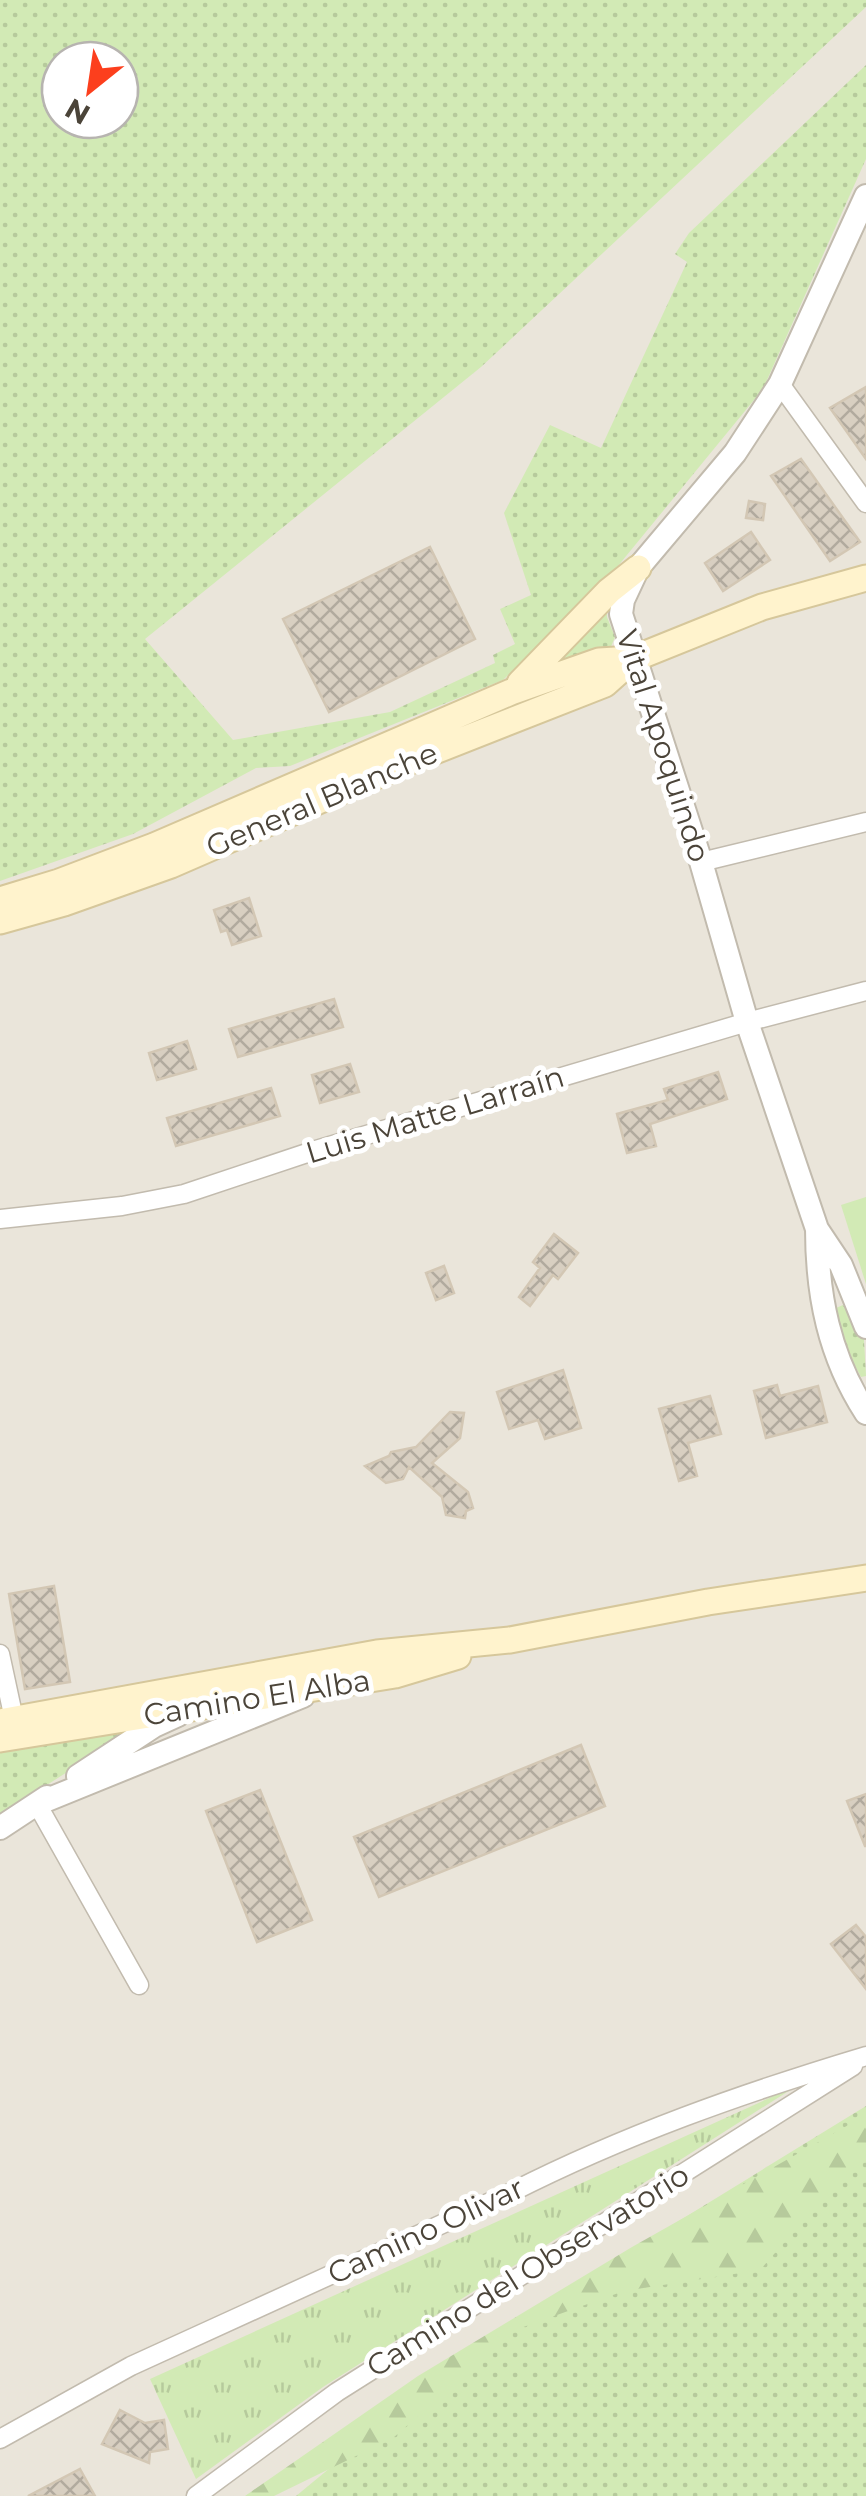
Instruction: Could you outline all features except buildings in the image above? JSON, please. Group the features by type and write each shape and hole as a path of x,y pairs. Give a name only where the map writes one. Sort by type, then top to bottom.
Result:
{"main road":[{"path":"510,692 638,568"},
{"name":"General Blanche","path":"0,900 138,852 510,692 599,661 633,659 762,607 866,578"},
{"name":"General Blanche","path":"0,920 100,891 171,865 416,758 604,684 633,659"},
{"name":"Camino El Alba","path":"5,1727 377,1653 510,1640 708,1602 866,1578"},
{"name":"Camino El Alba","path":"5,1727 196,1706 323,1687 395,1674 510,1640"}],"street":[{"name":"Vital Apoquindo","path":"866,196 780,384 735,454 638,568 620,614 701,862 747,1022 817,1229 841,1265 866,1327"},
{"path":"780,384 866,503"},
{"path":"701,862 866,822"},
{"name":"Luis Matte Larraín","path":"0,1218 122,1206 184,1194 747,1022 866,990"},
{"name":"Vital Apoquindo","path":"817,1229 817,1272 824,1315 836,1357 866,1412"},
{"path":"0,1654 5,1727"},
{"path":"0,1828 154,1726 254,1677"},
{"path":"38,1804 323,1687"},
{"path":"38,1804 139,1984"},
{"name":"Camino Olivar","path":"0,2439 131,2366 567,2164 728,2098 866,2057"},
{"name":"Camino del Observatorio","path":"196,2496 337,2392 866,2057"}],"shaded area":[{"path":"0,0 866,0 866,2496 0,2496"}],"green space":[{"path":"0,0 866,0 866,7 481,367 145,639 233,740 390,712 495,663 493,655 515,644 500,609 531,595 504,513 550,425 601,448 687,262 675,254 689,233 866,65 866,159 763,389 604,583 503,680 290,766 256,768 133,834 0,881"},
{"path":"607,605 615,637 610,649 535,676"},
{"path":"866,1197 866,1284 841,1205"},
{"path":"843,1305 864,1340 866,1376 861,1377 843,1344 836,1308"},
{"path":"136,1728 0,1815 0,1746"},
{"path":"798,2085 323,2387 196,2479 150,2379"},
{"path":"866,2106 866,2496 296,2496 485,2340"},
{"path":"866,2115 866,2162 855,2162 760,2270 624,2291 498,2336 465,2375 393,2438 274,2496 245,2496 418,2376 632,2247"}]}
